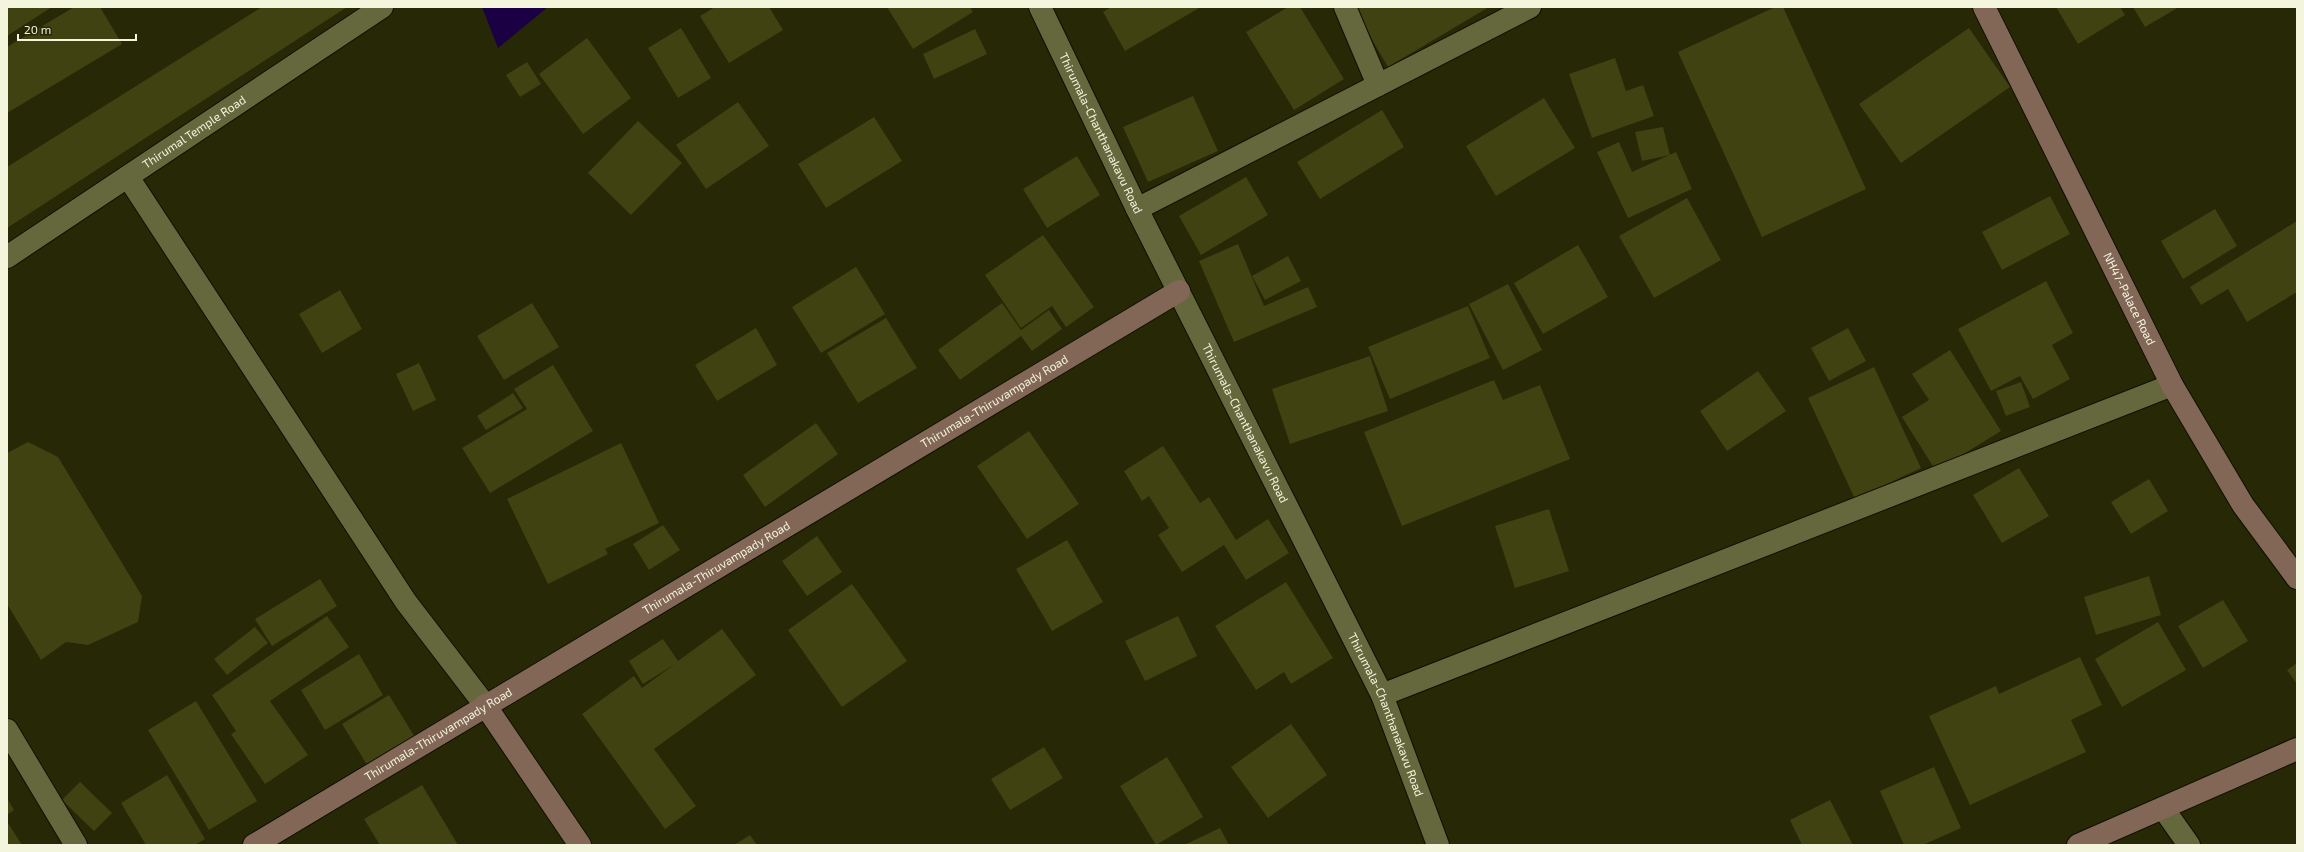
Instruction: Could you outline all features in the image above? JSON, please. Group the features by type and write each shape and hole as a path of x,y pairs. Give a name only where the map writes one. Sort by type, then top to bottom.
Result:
{"main road":[{"name":"NH47-Palace Road","path":"1984,7 2172,385 2243,505 2297,578"},
{"name":"Thirumala-Thiruvampady Road","path":"254,845 310,813 485,705 1179,291"},
{"path":"485,705 580,845"},
{"path":"2078,845 2297,749"}],"street":[{"name":"Thirumal Temple Road","path":"7,257 382,7"},
{"name":"Thirumala-Chanthanakavu Road","path":"1040,7 1137,209 1382,695 1438,845"},
{"path":"1345,7 1378,85"},
{"path":"1137,209 1530,7"},
{"path":"128,177 406,602 485,705"},
{"path":"1382,695 2172,385"},
{"path":"7,730 76,845"},
{"path":"2163,808 2189,845"}],"shaded area":[{"path":"482,7 548,7 498,48"}],"building":[{"path":"7,7 52,7 7,36"},
{"path":"74,7 100,7 122,44 7,113 7,47"},
{"path":"262,7 347,7 7,228 7,167"},
{"path":"715,7 769,7 783,30 729,63 700,16"},
{"path":"887,7 970,7 973,12 913,49"},
{"path":"1111,7 1201,7 1125,51 1103,12"},
{"path":"1288,7 1300,7 1344,79 1294,110 1246,32"},
{"path":"1353,7 1489,7 1388,67"},
{"path":"1775,7 1783,7 1866,189 1762,237 1678,52"},
{"path":"2056,7 2120,7 2125,15 2078,44"},
{"path":"2133,7 2179,7 2145,27"},
{"path":"681,28 711,78 678,98 648,48"},
{"path":"1969,28 2010,87 1901,163 1859,104"},
{"path":"975,29 987,54 934,79 923,54"},
{"path":"587,38 631,98 583,134 539,74"},
{"path":"1615,58 1626,91 1643,85 1654,116 1592,138 1569,74"},
{"path":"527,62 541,84 520,97 506,75"},
{"path":"1193,96 1218,151 1148,182 1123,127"},
{"path":"1544,98 1575,148 1496,196 1466,146"},
{"path":"738,102 769,146 706,189 676,145"},
{"path":"1382,110 1404,147 1320,199 1297,162"},
{"path":"874,117 902,161 826,208 798,164"},
{"path":"638,121 682,163 631,215 588,173"},
{"path":"1663,127 1670,155 1642,161 1635,132"},
{"path":"1619,142 1632,172 1676,152 1692,189 1628,218 1597,152"},
{"path":"1077,156 1100,195 1047,228 1023,189"},
{"path":"1246,177 1268,215 1201,255 1179,216"},
{"path":"2050,196 2070,234 2002,270 1982,232"},
{"path":"1687,198 1721,260 1654,298 1619,236"},
{"path":"2215,209 2237,246 2183,279 2161,241"},
{"path":"2297,221 2297,292 2247,322 2228,289 2201,305 2190,287"},
{"path":"1043,235 1094,307 1066,327 1052,306 1021,328 985,275"},
{"path":"1238,244 1264,306 1308,287 1317,307 1234,342 1199,261"},
{"path":"1578,245 1608,297 1543,334 1514,283"},
{"path":"1288,256 1301,281 1265,300 1252,276"},
{"path":"856,267 885,314 821,353 792,307"},
{"path":"2046,281 2073,333 2052,345 2070,379 2033,399 2020,376 1991,391 1958,329"},
{"path":"1508,284 1542,350 1503,370 1469,304"},
{"path":"340,290 362,329 322,353 299,314"},
{"path":"532,303 559,347 504,380 477,336"},
{"path":"1002,303 1021,330 1049,310 1062,329 1032,351 1021,336 960,380 938,350"},
{"path":"1468,306 1490,358 1390,399 1368,347"},
{"path":"886,318 917,368 858,403 827,353"},
{"path":"756,328 777,365 717,401 695,365"},
{"path":"1848,328 1866,361 1829,381 1811,348"},
{"path":"1950,350 2001,431 1936,471 1902,417 1929,400 1912,374"},
{"path":"1370,356 1388,411 1290,444 1272,389"},
{"path":"419,363 436,400 413,411 396,374"},
{"path":"553,365 593,431 490,493 462,448 527,409 514,389"},
{"path":"1874,367 1921,468 1855,499 1808,398"},
{"path":"1758,371 1786,411 1727,451 1700,411"},
{"path":"1494,380 1503,400 1540,385 1570,459 1402,526 1364,432"},
{"path":"2021,382 2030,407 2006,416 1996,391"},
{"path":"513,393 523,408 486,430 477,416"},
{"path":"816,423 838,454 765,507 743,475"},
{"path":"1029,431 1079,504 1027,539 977,466"},
{"path":"28,442 58,457 142,596 138,622 88,645 66,642 41,660 7,604 7,453"},
{"path":"621,443 659,523 605,549 608,554 548,584 507,499"},
{"path":"1163,446 1200,503 1209,497 1236,540 1268,519 1289,553 1246,580 1224,545 1182,572 1158,535 1169,528 1149,496 1142,501 1124,471"},
{"path":"2019,468 2049,516 2002,543 1973,495"},
{"path":"2149,479 2168,511 2131,534 2111,502"},
{"path":"1549,509 1569,571 1515,588 1495,526"},
{"path":"663,525 680,550 649,570 633,544"},
{"path":"817,536 842,572 807,596 782,561"},
{"path":"1067,540 1103,602 1052,631 1016,569"},
{"path":"2149,576 2161,615 2096,635 2084,597"},
{"path":"320,579 337,606 272,646 255,619"},
{"path":"1286,582 1333,658 1291,684 1284,672 1256,690 1215,626"},
{"path":"852,584 907,661 842,707 788,630"},
{"path":"2223,600 2248,641 2203,668 2178,626"},
{"path":"327,616 349,647 270,701 308,755 265,784 231,734 236,731 212,695"},
{"path":"1178,616 1197,656 1145,681 1125,641"},
{"path":"2158,622 2186,670 2122,707 2095,659"},
{"path":"255,627 268,643 227,675 214,659"},
{"path":"722,629 756,675 654,749 696,806 665,829 582,714 634,676 642,688 675,664 643,684 629,661 663,639 678,661"},
{"path":"359,654 383,695 325,730 301,690"},
{"path":"2080,657 2102,705 2071,720 2086,752 1970,805 1929,716 1996,686 1999,694"},
{"path":"2297,663 2297,684 2287,670"},
{"path":"389,695 416,739 369,768 342,724"},
{"path":"196,701 257,801 209,830 148,730"},
{"path":"1291,724 1327,775 1268,818 1231,767"},
{"path":"1044,747 1063,778 1010,810 991,779"},
{"path":"1167,757 1203,817 1156,845 1120,786"},
{"path":"1934,767 1961,828 1923,845 1904,845 1880,791"},
{"path":"167,775 205,839 195,845 146,845 121,803"},
{"path":"80,782 112,813 94,831 62,800"},
{"path":"422,785 458,845 380,845 364,819"},
{"path":"7,798 14,810 7,815"},
{"path":"1830,800 1853,845 1802,845 1790,820"},
{"path":"8,823 22,845 7,845"},
{"path":"1220,828 1229,845 1184,845"},
{"path":"750,835 757,845 734,845"}]}
